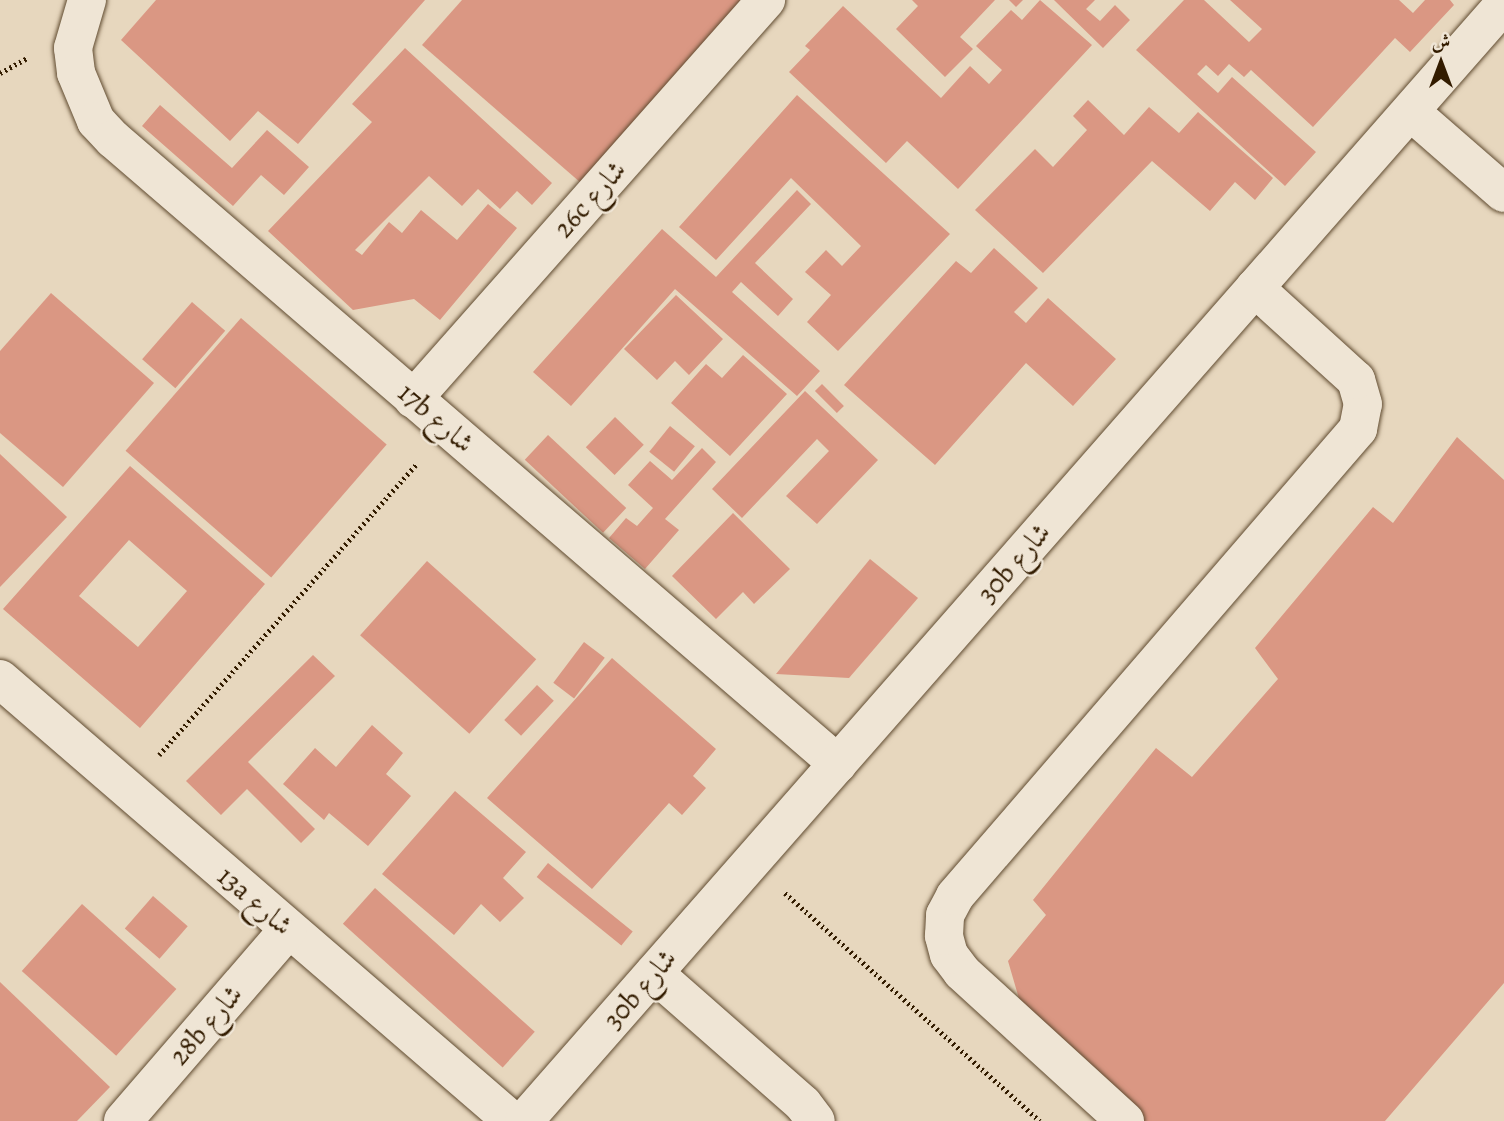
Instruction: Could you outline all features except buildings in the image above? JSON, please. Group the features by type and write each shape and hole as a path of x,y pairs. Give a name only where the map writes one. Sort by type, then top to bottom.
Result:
{"street":[{"name":"17b شارع","path":"87,0 73,48 83,98 113,139 838,764"},
{"name":"26c شارع","path":"413,399 766,0"},
{"name":"30b شارع","path":"524,1121 1504,4"},
{"path":"1411,112 1504,192"},
{"path":"1125,1121 962,972 949,955 944,936 945,915 955,896 1358,429 1363,404 1356,380 1255,288"},
{"name":"13a شارع","path":"0,679 512,1121"},
{"name":"28b شارع","path":"123,1121 288,930"},
{"path":"654,973 803,1104 816,1121"}],"path":[{"path":"128,790 448,429"},
{"path":"751,863 1040,1121"}]}
